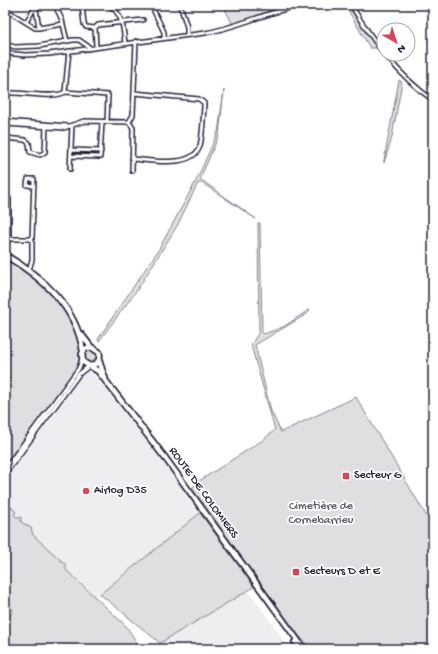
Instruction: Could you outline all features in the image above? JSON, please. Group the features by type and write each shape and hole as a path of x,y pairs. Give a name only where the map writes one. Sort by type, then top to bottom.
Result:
{"main road":[{"path":"5,255 27,269 57,295 76,328 91,347 99,352 99,361 90,366 82,359 83,351 76,328"},
{"path":"83,351 91,347"},
{"name":"ROUTE DE COLOMIERS","path":"99,361 101,369 112,390"},
{"name":"ROUTE DE COLOMIERS","path":"90,366 98,371 169,464 304,649"},
{"name":"ROUTE DE COLOMIERS","path":"275,610 300,649"}],"street":[{"path":"55,5 63,24 67,41"},
{"path":"82,5 84,24 86,27 95,28 98,25 143,20"},
{"path":"110,5 120,15 123,22 125,43"},
{"path":"152,5 164,32 164,38"},
{"path":"180,5 187,27 187,35"},
{"path":"5,53 25,55 69,51 96,46 220,30 279,10 303,5"},
{"path":"351,5 372,39 390,62 414,86 433,100"},
{"path":"26,22 34,9 36,9 39,28"},
{"path":"8,12 35,28 63,24"},
{"path":"95,28 96,46"},
{"path":"75,40 76,49"},
{"path":"5,44 15,46 39,46 79,40 89,47"},
{"path":"129,122 133,115 136,41"},
{"path":"65,92 69,51"},
{"path":"5,98 9,93 17,92 46,95 63,94 65,92 108,95 107,122"},
{"path":"132,159 178,161 188,159 193,156 200,146 204,106 204,103 199,99 134,93"},
{"path":"5,123 70,126 84,121 129,122"},
{"path":"71,156 100,157 102,122"},
{"path":"129,122 133,128 132,171"},
{"path":"5,138 25,140 29,144 30,152 40,155 45,152 46,125"},
{"path":"70,126 70,169"},
{"path":"71,150 101,151"},
{"path":"27,269 31,262 34,186"},
{"path":"5,199 9,200 9,239"},
{"path":"5,237 9,239 32,239"},
{"path":"5,469 79,368 82,359"},
{"path":"5,474 79,374 90,366"}],"shaded area":[{"path":"84,371 91,373 97,378 181,485 200,513 94,598 5,508 5,477"},
{"path":"248,590 290,649 149,649 157,644"}],"green space":[{"path":"223,5 274,5 271,10 233,25"},
{"path":"350,6 376,45 376,48 370,48 348,10"},
{"path":"399,80 402,82 392,137 384,163 384,160"},
{"path":"224,90 219,135 200,179 256,219 202,183 198,183 177,226 137,290 99,341 98,339 159,249 197,179 218,132"},
{"name":"Cimetière de Cornebarrieu","path":"258,223 260,223 262,332 264,334 283,327 310,309 307,314 255,345 271,411 281,432 356,397 433,527 433,649 312,649 300,637 192,489 196,483 263,440 275,430 251,345 259,332"},
{"path":"5,258 37,281 63,309 78,340 80,352 78,366 5,464"},
{"path":"91,350 96,352 98,357 96,362 91,364 86,362 84,357 86,352"},
{"path":"8,504 16,512 14,515 16,517 21,517 21,522 31,528 33,535 66,565 66,570 126,626 141,649 7,649 5,641 6,630 13,611 12,608 5,613 5,505"},
{"path":"200,513 254,587 160,643 100,594"}],"place":[{"name":"Secteur G","path":"346,476"},
{"name":"Airlog D35","path":"86,491"},
{"name":"Secteurs D et E","path":"296,572"}]}
